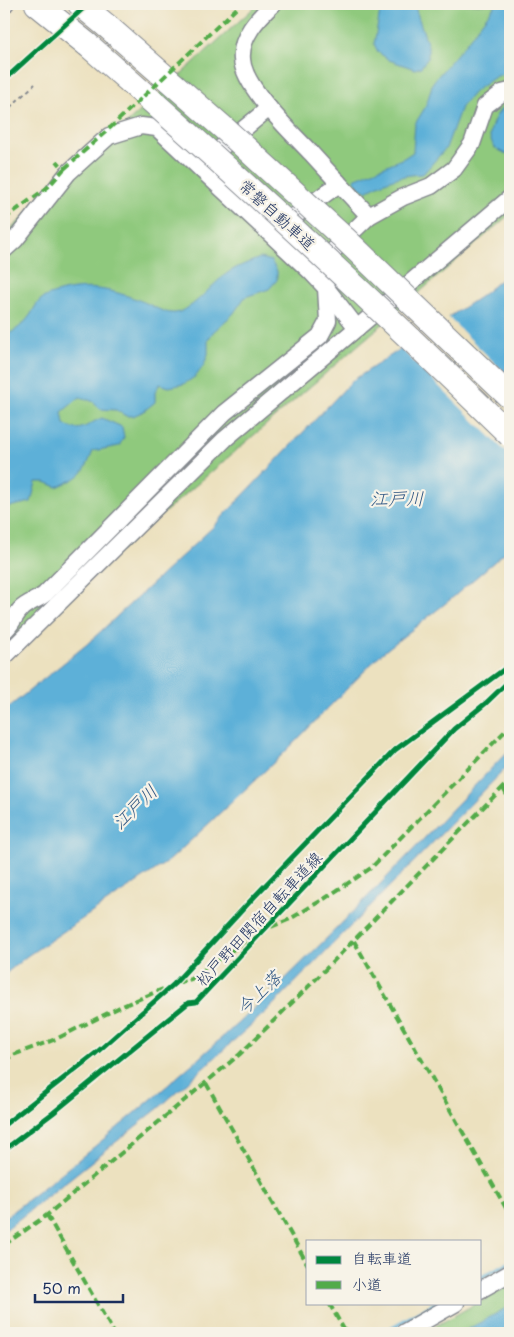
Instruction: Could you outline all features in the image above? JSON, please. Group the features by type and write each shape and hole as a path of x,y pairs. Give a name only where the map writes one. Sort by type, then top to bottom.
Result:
{"highway":[{"name":"常磐自動車道","path":"37,4 88,45 208,150 321,253 510,435"},
{"name":"常磐自動車道","path":"80,4 227,131 344,238 510,397"}],"street":[{"path":"273,4 253,24 242,52 244,72 269,108 369,216"},
{"path":"311,272 369,216 403,197 431,186 454,170 472,144 485,106 502,94 510,91"},
{"path":"198,167 269,108"},
{"path":"4,250 68,173 109,136 141,126 157,128 311,272 357,328"},
{"path":"270,234 332,189 338,182"},
{"path":"4,657 225,439 510,198"},
{"path":"4,631 10,627 20,609 45,594 224,414 320,336 328,321 326,288"},
{"path":"482,1289 510,1273"},
{"path":"403,1333 454,1304"}],"path":[{"path":"4,113 35,84"}],"green space":[{"path":"258,4 510,4 510,214 4,651 4,235"},
{"path":"510,1285 510,1333 423,1333 475,1304 482,1304 482,1301"}],"water":[{"path":"378,4 414,4 428,46 428,58 421,67 415,69 389,60 378,52 374,44 380,12"},
{"path":"496,4 510,4 510,71 495,77 475,91 461,107 446,148 423,174 394,179 366,191 360,188 354,179 404,158 413,152 415,124 426,106 433,82"},
{"path":"510,103 510,156 495,148 490,137 496,117 502,108"},
{"path":"260,258 271,261 277,271 277,280 269,289 245,297 233,314 213,332 208,340 208,354 204,365 196,376 184,384 169,387 160,384 155,391 155,402 144,411 133,416 126,416 116,410 100,409 94,402 80,397 62,412 64,424 79,429 102,418 122,427 124,437 119,446 93,451 87,466 77,477 57,487 45,482 36,482 31,502 4,508 4,336 23,324 40,300 47,296 73,289 98,289 121,294 164,311 175,313 196,302 229,272"},
{"name":"江戸川","path":"510,272 510,548 451,599 381,654 285,752 170,860 27,956 4,975 4,711 86,645 213,527 352,381 481,296"},
{"path":"510,749 510,764 270,1008 160,1107 4,1231 4,1218 135,1113 261,1002 356,909"},
{"path":"510,1306 510,1333 461,1333"}],"pier":[{"path":"447,316 510,378 510,456 399,347"}],"waterway":[{"path":"482,1277 510,1262"},
{"path":"382,1333 434,1304"}],"marked path":[{"path":"64,169 241,4"},
{"path":"4,219 48,187 64,169 57,161"},
{"path":"271,927 288,920 324,899 371,868 510,726"},
{"path":"4,1245 47,1215 240,1054 510,780"},
{"path":"503,788 510,801"},
{"path":"177,983 191,979 251,937"},
{"path":"354,941 510,1215"},
{"path":"4,1061 13,1055 56,1039 120,1007 163,989"},
{"path":"206,1083 306,1261"},
{"path":"47,1215 114,1333"},
{"path":"330,1304 346,1333"}],"cycle path":[{"path":"4,80 88,4"},
{"name":"松戸野田関宿自転車道線","path":"4,1125 96,1053 174,984 255,896 395,750 510,665"},
{"name":"松戸野田関宿自転車道線","path":"4,1150 53,1113 188,1003 196,1002 454,729 486,703 510,680"}],"water label":[{"name":"今上落","path":"258,992"}]}
